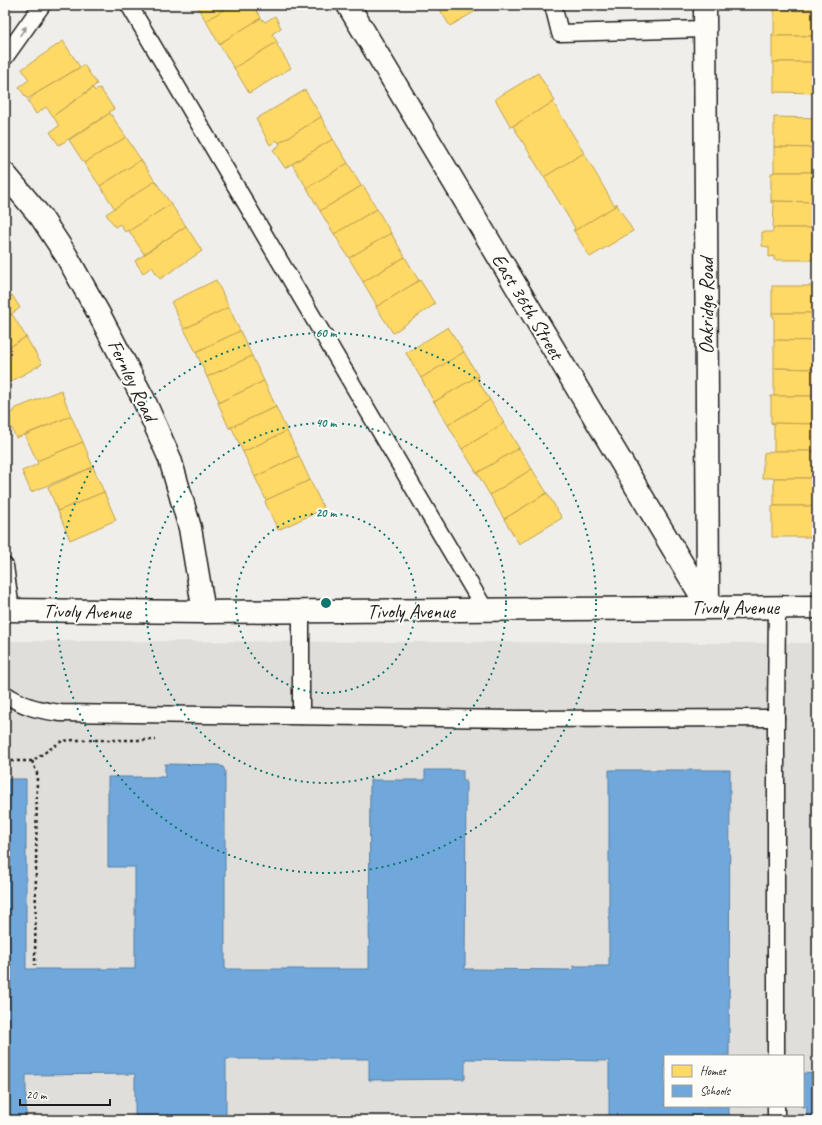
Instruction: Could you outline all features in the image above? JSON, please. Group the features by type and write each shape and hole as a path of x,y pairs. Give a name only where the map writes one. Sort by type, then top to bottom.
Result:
{"street":[{"name":"East 36th Street","path":"348,5 708,607"},
{"name":"Oakridge Road","path":"704,5 708,607"},
{"name":"Fernley Road","path":"5,174 41,217 66,255 143,398 170,459 190,528 204,612"},
{"name":"Tivoly Avenue","path":"8,610 204,612 486,611 708,607 817,607"}],"lane":[{"path":"5,57 42,5"},
{"path":"129,5 486,611"},
{"path":"553,5 560,33 705,30"},
{"path":"5,566 8,610"},
{"path":"776,1055 777,607"},
{"path":"301,611 301,716"},
{"path":"5,694 19,703 39,711 61,713 518,719 776,718"},
{"path":"776,1107 776,1120"}],"path":[{"path":"5,761 32,761 62,741 160,740"},
{"path":"32,761 37,773 35,965"}],"shaded area":[{"path":"5,642 817,643 817,1120 5,1120"}],"building: Homes":[{"path":"196,5 231,5 206,21"},
{"path":"231,5 253,5 261,18 219,44 206,21"},
{"path":"437,5 486,5 450,26"},
{"path":"774,5 817,5 817,8 774,7"},
{"path":"774,7 817,8 817,36 772,36 772,34 774,34"},
{"path":"275,16 281,28 272,34 277,42 234,68 219,44 261,18 265,22"},
{"path":"772,36 817,36 817,62 772,62"},
{"path":"63,41 80,67 27,99 19,87 29,80 22,69"},
{"path":"277,42 277,45 291,68 249,93 234,68"},
{"path":"772,62 817,62 817,93 774,92 774,64 772,64"},
{"path":"84,65 97,84 53,116 46,107 36,114 28,101 37,93"},
{"path":"538,73 555,101 511,127 495,99"},
{"path":"93,88 95,91 100,88 114,109 59,145 50,132 59,126 53,116"},
{"path":"305,90 321,117 279,143 277,140 270,145 256,119"},
{"path":"553,102 584,153 544,177 513,126"},
{"path":"110,113 126,137 84,163 69,140"},
{"path":"321,117 333,139 285,168 273,150 280,145 279,143"},
{"path":"774,117 817,118 817,148 774,147"},
{"path":"126,137 141,160 100,186 84,163"},
{"path":"333,139 348,163 307,188 292,164"},
{"path":"774,147 817,148 817,172 774,172"},
{"path":"584,153 614,205 617,203 617,205 574,231 573,230 575,228 544,177"},
{"path":"141,160 155,181 115,209 100,186"},
{"path":"348,163 361,186 320,211 307,188"},
{"path":"817,172 817,202 771,201 771,173"},
{"path":"155,181 171,204 129,231 128,230 125,232 120,224 115,227 106,214"},
{"path":"363,185 377,209 334,234 320,211"},
{"path":"771,201 817,202 817,228 773,228 774,203 771,203"},
{"path":"171,204 186,226 144,254 129,231"},
{"path":"617,205 633,231 590,257 574,231"},
{"path":"377,209 391,233 349,258 334,234"},
{"path":"186,226 202,251 160,279 152,267 143,273 135,261"},
{"path":"773,228 817,228 817,260 774,260 774,256 769,257 769,247 762,246 762,232 773,232"},
{"path":"391,233 405,257 363,282 349,258"},
{"path":"405,257 419,281 376,307 376,304 363,282"},
{"path":"216,280 229,307 184,329 171,302"},
{"path":"420,280 435,304 393,333 376,307"},
{"path":"772,286 817,286 817,313 772,313"},
{"path":"12,295 20,308 5,318 5,299"},
{"path":"229,307 240,331 196,352 184,329"},
{"path":"772,313 817,313 817,341 774,340 774,316 772,316"},
{"path":"12,314 26,337 5,350 5,318"},
{"path":"448,327 464,352 421,378 406,353"},
{"path":"240,331 252,356 207,377 196,352"},
{"path":"26,337 42,364 5,385 5,350"},
{"path":"774,340 817,341 817,369 774,368"},
{"path":"464,352 478,376 434,402 421,378"},
{"path":"252,356 264,381 218,403 219,401 207,377"},
{"path":"774,368 817,369 817,396 774,396"},
{"path":"478,376 479,378 477,379 490,400 448,425 434,402"},
{"path":"264,381 276,407 229,428 218,403"},
{"path":"61,390 71,416 16,438 6,415 15,411 14,409"},
{"path":"771,396 817,396 817,424 771,423"},
{"path":"490,400 504,423 462,449 448,425"},
{"path":"276,407 287,431 243,452 232,428 229,428"},
{"path":"71,416 83,442 37,461 25,435"},
{"path":"504,423 519,448 477,473 462,449"},
{"path":"771,423 817,424 817,451 774,451 774,424"},
{"path":"287,431 299,456 255,477 243,452"},
{"path":"83,442 93,467 31,492 22,471 38,464 37,461"},
{"path":"519,448 532,469 490,495 477,473"},
{"path":"774,451 817,451 817,478 762,478 764,453"},
{"path":"299,456 310,480 266,500 255,477"},
{"path":"93,467 104,492 58,511 48,487"},
{"path":"532,469 547,493 504,519 490,495"},
{"path":"774,478 817,478 817,506 774,506"},
{"path":"310,480 324,509 278,530 265,502 266,500"},
{"path":"104,492 116,520 70,540 58,511"},
{"path":"547,493 562,518 519,544 504,519"},
{"path":"772,506 817,506 817,537 772,537"}],"building: Schools":[{"path":"165,764 219,765 223,767 225,771 225,969 369,969 370,780 425,780 425,770 463,770 463,780 466,780 465,969 573,970 573,966 609,966 609,770 730,770 729,1055 664,1055 664,1107 729,1107 729,1120 609,1120 609,1061 465,1059 465,1079 369,1080 369,1059 226,1059 226,1120 135,1120 135,1074 26,1075 26,1120 5,1120 5,779 26,779 26,969 135,969 135,867 108,867 108,777 165,777"},
{"path":"804,1073 817,1074 817,1120 806,1120 807,1107 804,1107"}]}
